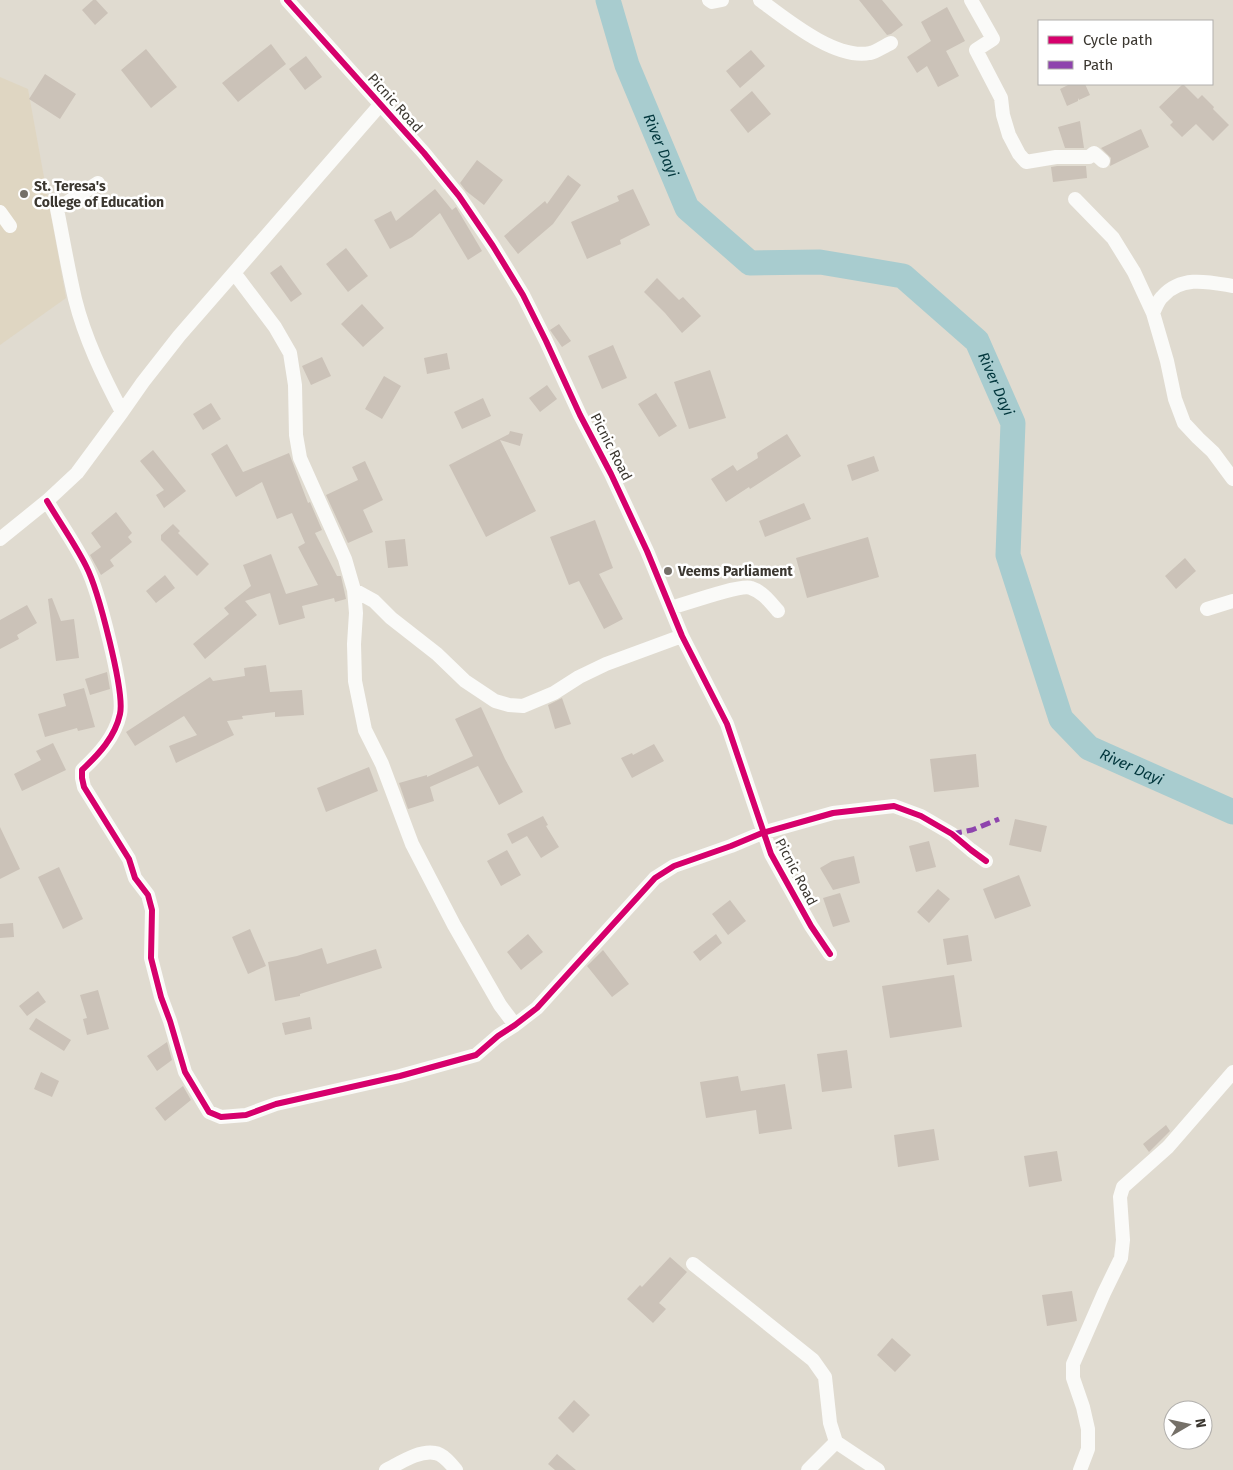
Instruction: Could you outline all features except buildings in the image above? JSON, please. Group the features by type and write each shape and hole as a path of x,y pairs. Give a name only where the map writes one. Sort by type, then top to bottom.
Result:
{"street":[{"name":"Picnic Road","path":"287,0 424,153 459,196 523,295 580,415 648,550 682,636 727,724 770,854 811,926 830,954"},
{"path":"709,0 712,2 722,0"},
{"path":"760,0 788,21 830,46 850,52 870,53 891,43"},
{"path":"971,0 992,39 976,50 1001,98 1007,128 1019,154 1026,162 1056,157 1089,157 1094,153 1103,162"},
{"path":"0,539 47,501 77,473 142,382 179,336 235,274 380,105"},
{"path":"98,183 57,209 76,300 89,342 122,412"},
{"path":"1075,199 1112,238 1134,272 1153,313 1167,361 1175,399 1184,424 1213,452 1233,479"},
{"path":"0,212 10,226"},
{"path":"235,274 275,327 290,353 295,385 296,435 300,458 345,559 354,590 356,613 354,644 355,681 365,730 382,764 412,844 454,925 500,1005 515,1025"},
{"path":"1153,313 1162,296 1176,286 1200,280 1233,286"},
{"path":"47,501 87,568 98,602 119,686 121,712 116,728 104,747 82,770 84,787 129,859 135,878 148,895 152,910 151,958 161,997 185,1072 209,1112 221,1117 246,1115 276,1104 400,1076 476,1054 537,1008 655,878 674,866 762,833 832,813 894,806 921,816 952,834 986,861"},
{"path":"671,608 730,590 749,587 763,594 778,611"},
{"path":"354,590 374,601 391,618 437,654 465,681 495,701 509,705 523,706 554,693 578,677 606,664 682,636"},
{"path":"1207,609 1233,600"},
{"path":"1080,1470 1088,1449 1088,1429 1073,1378 1073,1364 1121,1258 1123,1240 1120,1197 1122,1187 1168,1146 1233,1072"},
{"path":"693,1264 813,1360 825,1377 830,1423 836,1442 878,1470"},
{"path":"808,1470 836,1442"},
{"path":"386,1470 422,1454 436,1453 446,1459 456,1470"}],"shaded area":[{"name":"St. Teresa's College of Education","path":"0,77 28,89 66,298 0,345"}],"waterway":[{"name":"River Dayi","path":"608,0 627,65 687,208 750,263 820,262 903,276 977,341 1013,423 1008,555 1061,719 1089,748 1233,812"}],"marked path":[{"path":"952,834 972,830 999,819"}],"cycle path":[{"path":"287,0 424,153 459,196 523,295 647,551 682,636 727,724 771,854 811,926 830,954"},
{"path":"47,501 77,550 91,578 109,640 118,685 120,702 118,722 106,745 82,770 84,787 129,859 135,878 148,895 152,910 151,958 161,997 185,1072 209,1112 221,1117 246,1115 276,1104 400,1076 476,1055 498,1036 537,1008 655,878 674,866 762,833 833,813 894,806 921,816 952,834 986,861"}],"place":[{"name":"St. Teresa's College of Education","path":"24,194"},
{"name":"Veems Parliament","path":"668,571"}]}
